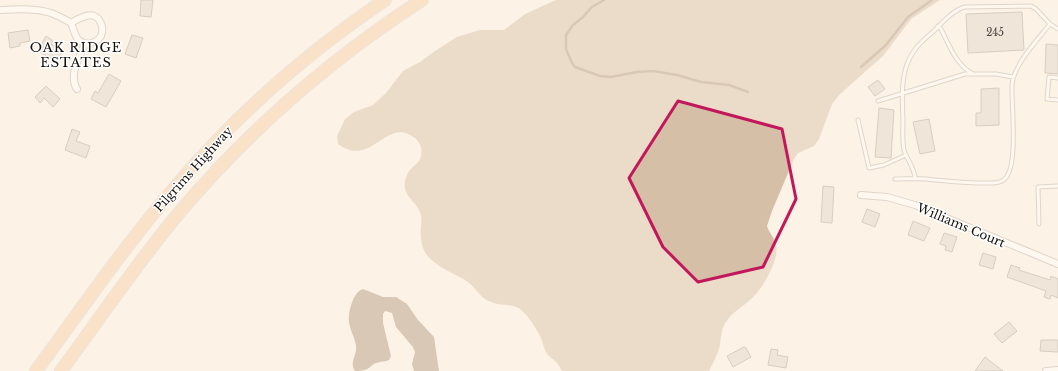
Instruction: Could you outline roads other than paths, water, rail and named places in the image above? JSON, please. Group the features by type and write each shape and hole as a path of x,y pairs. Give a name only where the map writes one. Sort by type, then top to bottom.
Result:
{"highway":[{"name":"Pilgrims Highway","path":"36,371 138,231 177,184 208,150 252,106 298,65 346,27 385,0"},
{"name":"Pilgrims Highway","path":"62,371 155,244 193,197 230,157 273,114 307,84 366,38 420,1"}],"street":[{"path":"0,10 21,10 54,14 71,23 77,37 85,43 92,43 100,38 103,28 100,20 95,17 88,15 71,23"},
{"path":"77,90 74,83 73,74 85,43"},
{"name":"Williams Court","path":"862,195 887,197 915,205 1058,264"},
{"path":"1046,371 1058,370"}],"lane":[{"path":"915,179 915,174 903,146 902,93 904,78 911,56 918,45 938,26 960,9 973,7 1031,6 1036,9 1050,24 1058,29"},
{"path":"895,179 915,179 961,183 995,183 1005,179 1010,172 1012,164 1013,77 1019,65 1050,24"},
{"path":"938,26 954,54 964,67 973,74"},
{"path":"878,101 961,75 1000,74 1013,77"},
{"path":"1058,78 1049,77 1047,98 1058,100"},
{"path":"858,120 869,168 884,165 906,155"},
{"path":"1039,224 1038,187 1058,186"}],"waterway":[{"path":"604,0 592,7 573,25 566,35 566,49 575,67 600,76 611,77 637,72 653,71 677,75 701,82 729,85 748,92"},
{"path":"861,67 886,45 908,17 932,0"}],"district":[{"name":"OAK RIDGE ESTATES","path":"76,54"}]}
